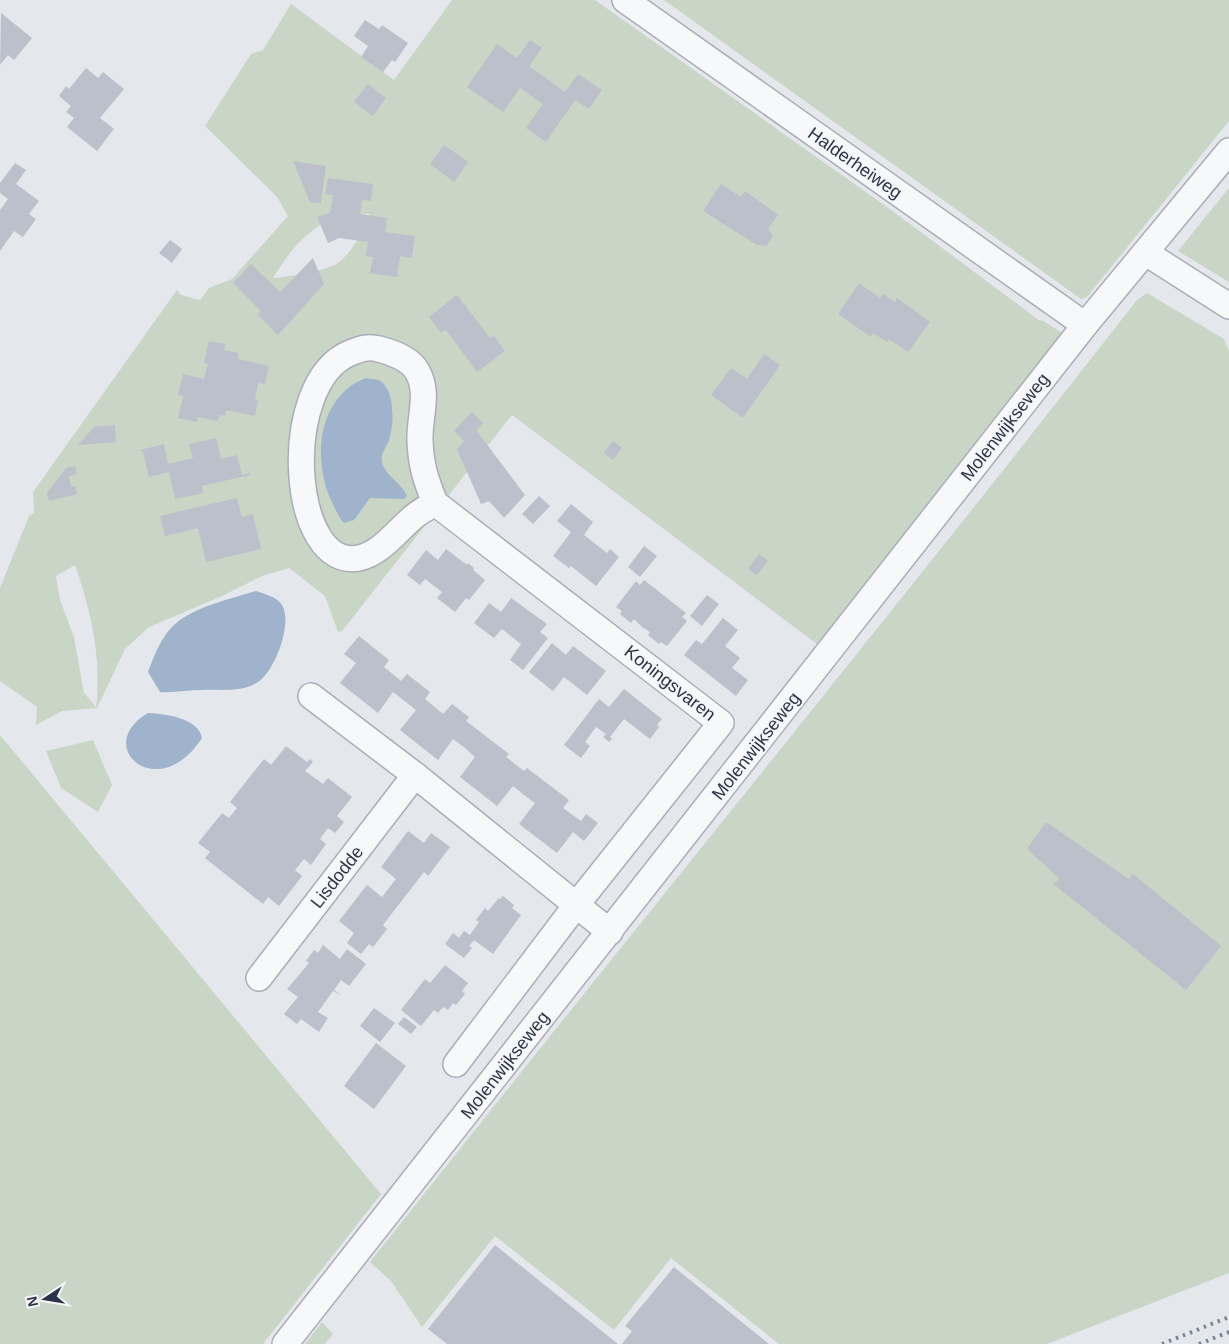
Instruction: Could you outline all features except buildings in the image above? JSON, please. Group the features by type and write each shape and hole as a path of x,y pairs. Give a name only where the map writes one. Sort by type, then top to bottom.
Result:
{"street":[{"name":"Halderheiweg","path":"625,0 1085,326"},
{"name":"Molenwijkseweg","path":"286,1344 1085,326 1229,151"},
{"path":"1146,252 1229,306"},
{"path":"367,346 394,352 416,370 424,392 420,438 422,471 435,503 417,514 376,551 358,558 341,557 326,549 314,532 302,482 301,463 305,417 319,381 339,358 367,346"},
{"name":"Koningsvaren","path":"435,503 721,723 578,904"},
{"path":"311,696 415,775 578,904 610,932"},
{"name":"Lisdodde","path":"259,978 415,775"},
{"path":"456,1064 578,904"}],"green space":[{"path":"452,0 595,0 894,212 1040,321 1042,320 1062,333 817,644 512,415 342,631 338,632 325,596 289,568 262,576 222,596 149,627 125,649 97,708 62,711 36,725 37,707 0,681 0,588 29,516 34,513 33,492 177,290 181,295 200,300 209,288 232,279 288,216 277,197 205,126 251,54 263,50 291,4 394,80","holes":["370,214 357,241 338,263 316,271 273,278 301,241 324,223 337,218","75,565 94,635 98,671 96,707 84,693 74,637 60,600 56,576"]},
{"path":"664,0 1229,0 1229,121 1087,297 1081,299"},
{"path":"1229,188 1229,282 1178,251"},
{"path":"1147,293 1224,339 1229,351 1229,1273 1047,1344 779,1344 671,1258 614,1330 495,1236 422,1327 391,1281 370,1262 947,541 1137,300"},
{"path":"0,735 381,1194 263,1344 0,1344"},
{"path":"93,740 112,785 98,812 61,788 46,751"},
{"path":"322,1322 333,1334 325,1344 305,1344"}],"water":[{"path":"366,378 378,380 384,384 391,398 391,434 382,456 382,462 383,467 405,491 407,496 404,499 370,498 354,520 344,523 335,509 325,483 321,448 323,430 329,413 338,399 350,387"},
{"path":"256,591 277,600 282,605 285,613 284,634 281,646 276,658 264,676 258,682 245,688 160,692 148,672 158,647 169,630 181,619 201,609"},
{"path":"148,713 180,718 194,726 202,738 185,758 167,767 151,769 137,763 128,753 126,740 132,726"}],"railway":[{"path":"1162,1344 1229,1317"},
{"path":"1199,1344 1229,1332"}]}
